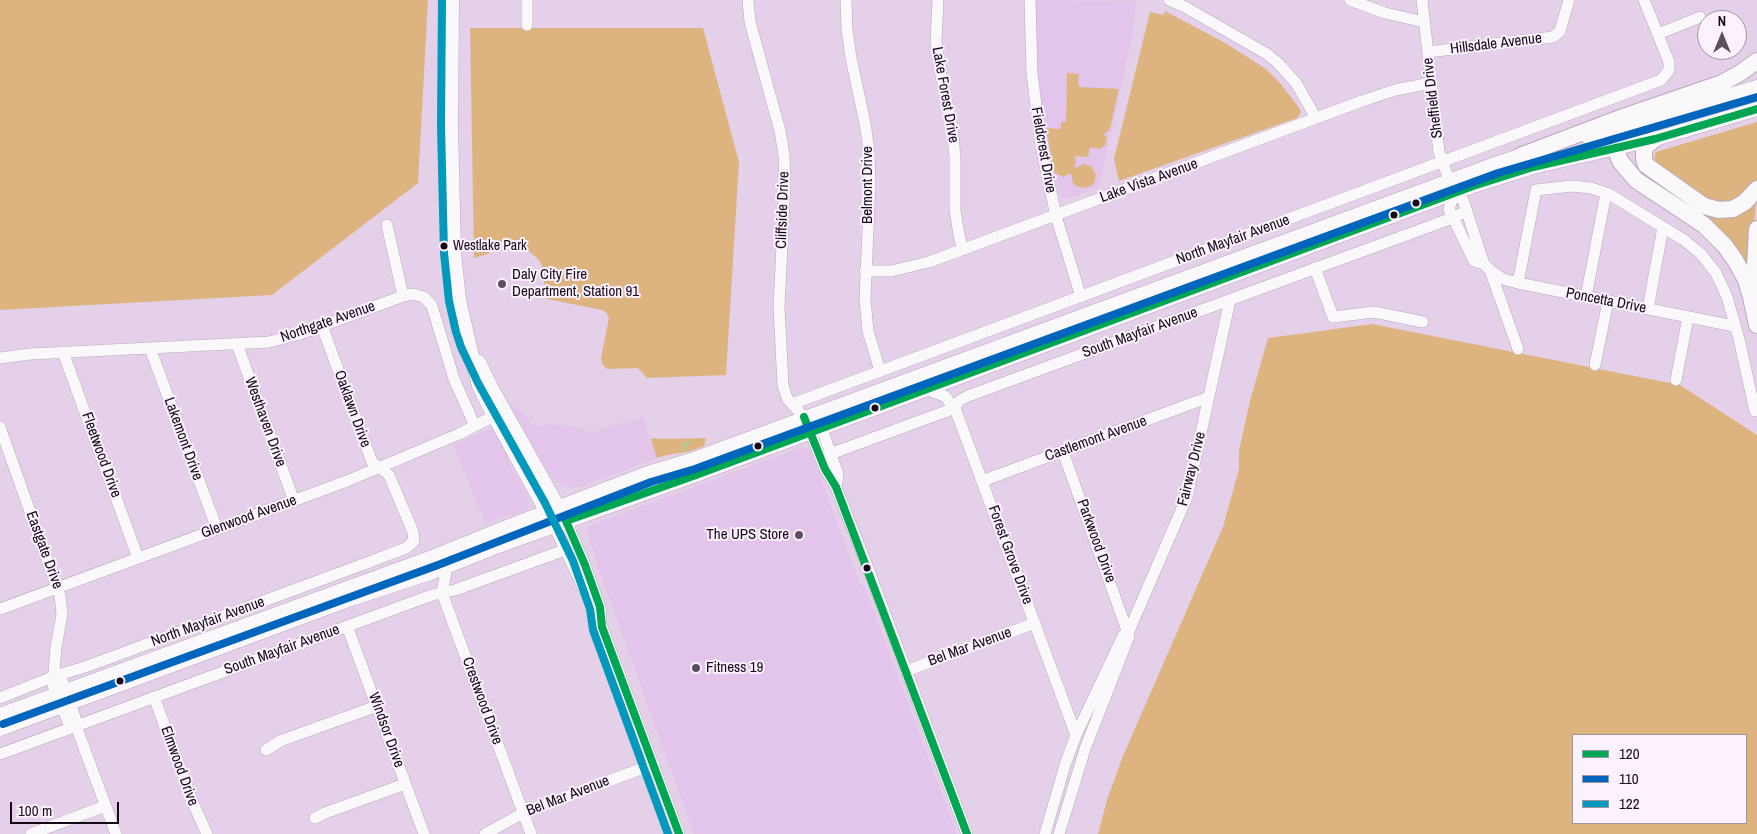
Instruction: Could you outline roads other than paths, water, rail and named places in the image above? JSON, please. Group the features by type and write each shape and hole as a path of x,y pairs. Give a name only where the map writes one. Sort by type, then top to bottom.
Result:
{"highway":[{"path":"1520,156 1728,80 1740,74 1757,61"},
{"path":"1642,122 1616,141 1615,148 1620,161 1632,176 1704,226 1725,246 1736,260 1746,280 1757,325"},
{"path":"1655,139 1647,145 1644,151 1643,156 1646,164 1704,206 1719,210 1733,209 1745,202 1757,189"},
{"path":"1757,230 1755,267 1757,306"}],"main road":[{"path":"452,0 451,125 454,253 459,300 470,343 475,374 494,416 553,509 560,524"},
{"path":"0,715 64,699 447,567 927,390 1452,188 1520,156 1757,87"},
{"path":"0,729 64,699 553,509 1452,188 1473,186 1526,169 1655,139 1757,109"},
{"path":"470,343 492,389 544,479 553,509"},
{"path":"492,389 496,409 494,416"},
{"path":"494,416 512,422"},
{"path":"544,479 557,490 575,494 634,472 655,471"}],"street":[{"path":"527,0 527,24"},
{"name":"Cliffside Drive","path":"748,0 753,34 780,131 784,155 785,176 779,324 783,385 792,404 816,430"},
{"name":"Belmont Drive","path":"846,0 851,58 865,123 869,152 870,183 865,299 871,343 880,371"},
{"name":"Lake Forest Drive","path":"938,0 936,41 952,126 955,157 955,210 963,250"},
{"name":"Fieldcrest Drive","path":"1030,0 1031,57 1037,122 1056,216 1081,296"},
{"path":"1169,0 1185,7 1267,54 1296,83 1316,118"},
{"path":"1350,0 1385,13 1424,22"},
{"name":"Sheffield Drive","path":"1422,0 1439,147 1452,188"},
{"name":"Hillsdale Avenue","path":"1428,52 1553,37 1560,31 1569,0"},
{"path":"1644,0 1658,34 1697,18"},
{"name":"North Mayfair Avenue","path":"792,404 1646,87 1664,78 1669,70 1668,57 1658,34"},
{"name":"Lake Vista Avenue","path":"865,271 891,271 916,266 1056,216 1378,95 1432,83"},
{"path":"1518,283 1536,190 1572,186 1591,188 1606,193 1692,246 1709,263 1722,285 1748,376 1754,411"},
{"path":"1452,188 1464,200 1518,348"},
{"name":"Poncetta Drive","path":"1452,188 1449,209 1474,261 1487,267 1503,279 1734,326"},
{"path":"1586,297 1606,193"},
{"name":"South Mayfair Avenue","path":"830,454 955,407 968,396 1467,211"},
{"path":"387,225 403,296"},
{"path":"1648,309 1663,227"},
{"path":"1315,268 1333,317 1374,312 1424,322"},
{"name":"Northgate Avenue","path":"0,358 63,352 236,344 284,339 413,294 429,301 432,306 454,379 474,426"},
{"name":"Fairway Drive","path":"1059,834 1085,749 1129,639 1129,631 1187,498 1230,300"},
{"path":"1595,365 1608,301"},
{"path":"1676,380 1688,317"},
{"name":"Oaklawn Drive","path":"322,326 372,462 389,474 413,532 414,541"},
{"name":"Westhaven Drive","path":"236,344 294,500"},
{"name":"Lakemont Drive","path":"150,348 217,529"},
{"name":"Fleetwood Drive","path":"63,352 138,558"},
{"path":"927,390 945,396 955,407"},
{"name":"Castlemont Avenue","path":"982,481 1209,397"},
{"name":"Forest Grove Drive","path":"955,407 1076,735"},
{"name":"Glenwood Avenue","path":"0,610 380,468 494,416"},
{"name":"Eastgate Drive","path":"0,427 58,587 62,614 56,647 55,676"},
{"path":"816,430 830,454 838,474 836,487"},
{"path":"816,430 825,469 836,487 967,834"},
{"name":"Parkwood Drive","path":"1063,452 1129,631"},
{"path":"560,524 565,550 602,627 679,834"},
{"path":"560,524 582,557 600,607 602,627"},
{"name":"North Mayfair Avenue","path":"0,698 55,676 85,667 364,564 406,548 414,541"},
{"name":"South Mayfair Avenue","path":"0,754 347,626 455,590 565,550"},
{"path":"442,593 447,567"},
{"name":"Crestwood Drive","path":"442,593 531,834"},
{"name":"Bel Mar Avenue","path":"906,671 1035,623"},
{"name":"Windsor Drive","path":"347,626 424,834"},
{"name":"Fairway Drive","path":"1044,834 1076,735 1123,636 1129,631"},
{"path":"55,676 62,680 64,699 76,720 76,726 116,834"},
{"name":"Elmwood Drive","path":"154,697 195,809 208,834"},
{"path":"266,750 280,741 377,706"},
{"name":"Bel Mar Avenue","path":"485,834 523,813 654,764"},
{"path":"315,818 405,784"},
{"path":"31,834 105,806"}],"waterway":[{"path":"685,450 683,445 690,442"}],"place":[{"name":"Westlake Park","path":"444,246"},
{"name":"Daly City Fire Department, Station 91","path":"502,284"},
{"name":"The UPS Store","path":"799,535"},
{"name":"Fitness 19","path":"696,668"}]}
